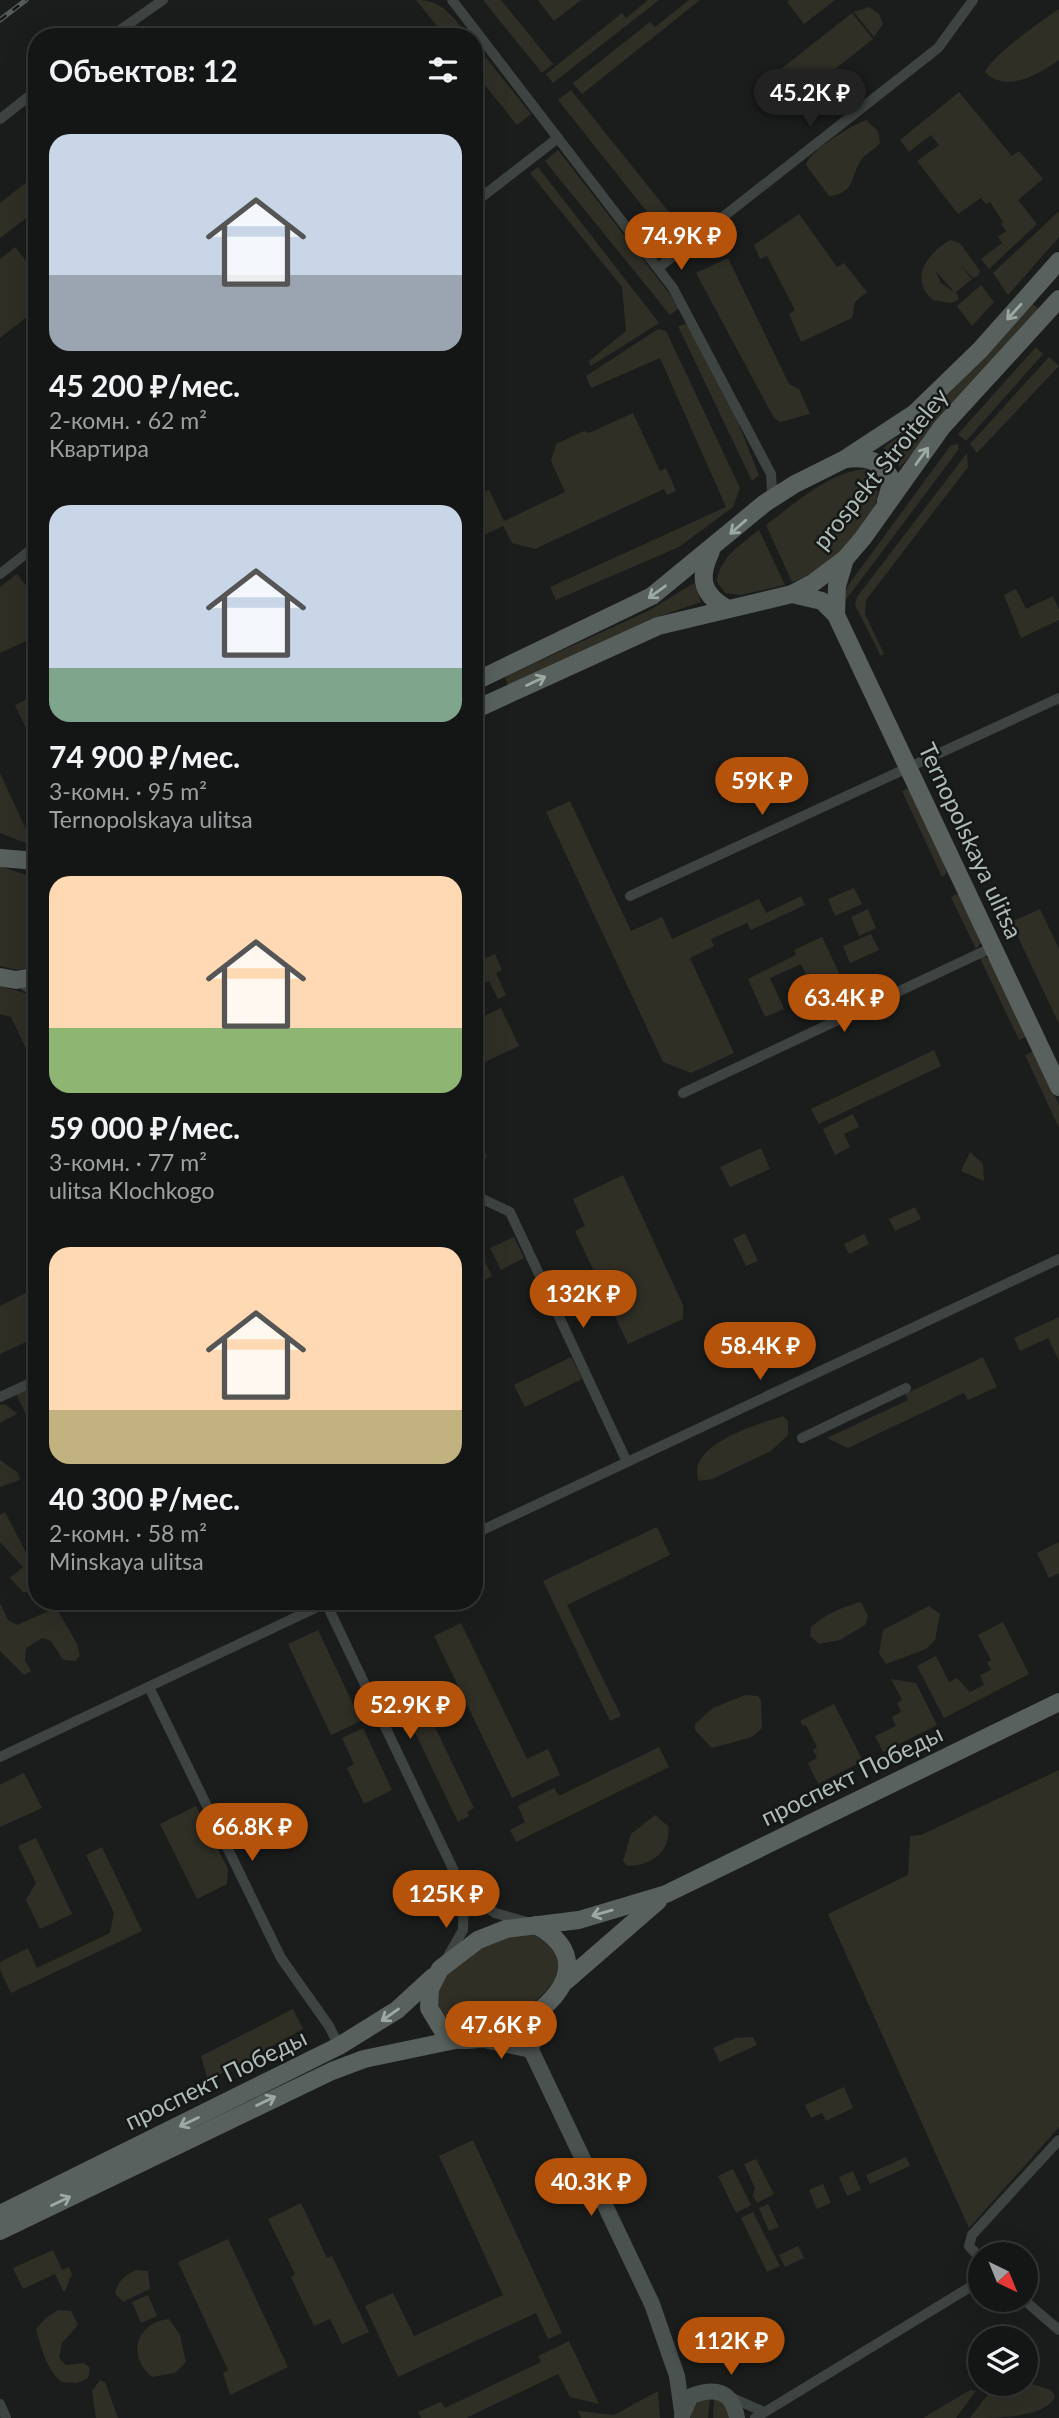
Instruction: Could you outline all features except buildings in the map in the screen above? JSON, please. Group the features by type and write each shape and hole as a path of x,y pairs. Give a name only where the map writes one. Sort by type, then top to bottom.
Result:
{"main road":[{"name":"prospekt Stroiteley","path":"483,678 632,608 711,551 765,503 794,484 845,459 930,401 980,350 1059,261"},
{"name":"prospekt Stroiteley","path":"483,706 658,625 792,594 813,583 845,559 942,427 1059,299"},
{"path":"845,459 871,460 888,474 891,491 882,511"},
{"path":"711,551 703,567 704,587 715,601 726,608"},
{"name":"Ternopolskaya ulitsa","path":"845,559 837,586 836,615 1059,1087"},
{"path":"792,594 822,601 836,615"},
{"path":"0,849 8,858 28,860"},
{"path":"8,979 28,977"},
{"name":"проспект Победы","path":"537,1925 579,1920 666,1894 1059,1702"},
{"name":"проспект Победы","path":"566,1981 666,1894"},
{"path":"476,2039 512,2026 544,2008 566,1981 564,1952 555,1938 537,1925 491,1934 459,1952 440,1969 430,1989 429,2008 439,2027 455,2040 476,2039 531,2050"},
{"name":"проспект Победы","path":"0,2214 339,2046 397,2010 440,1969"},
{"path":"544,2008 531,2050 652,2304 677,2376 682,2415"},
{"name":"проспект Победы","path":"0,2231 332,2071 364,2059 455,2040"},
{"path":"677,2376 716,2392 735,2406 737,2418"},
{"path":"682,2415 691,2396 716,2392"}],"street":[{"path":"123,28 163,0"},
{"path":"452,0 474,28"},
{"path":"658,268 939,48 973,0"},
{"path":"483,40 658,268 698,331 771,474 772,492 765,503"},
{"path":"0,119 28,97"},
{"path":"483,196 558,138"},
{"path":"771,474 794,484"},
{"path":"0,574 28,552"},
{"path":"630,896 1059,698"},
{"path":"683,1093 993,947"},
{"path":"8,979 28,989"},
{"path":"483,1199 510,1212 627,1462"},
{"path":"483,1530 1059,1259"},
{"path":"0,1398 28,1384"},
{"path":"802,1438 906,1388"},
{"path":"0,1757 311,1610"},
{"path":"332,1610 464,1892 463,1930 440,1969"},
{"path":"149,1687 281,1958 329,2026 339,2046"},
{"path":"464,1892 495,1913 537,1925"},
{"path":"970,2242 972,2235 1059,2140"},
{"path":"716,2392 760,2415 968,2288"},
{"path":"1038,2312 1059,2330"},
{"path":"0,2404 6,2418"}],"shaded area":[{"path":"416,0 440,6 461,28 439,28"},
{"path":"483,0 501,0 553,64 542,73"},
{"path":"538,0 581,0 554,21"},
{"path":"648,0 659,0 553,83 546,74 622,13 626,18"},
{"path":"689,0 700,0 582,94 573,83 650,22 655,27"},
{"path":"835,0 804,24 787,2"},
{"path":"869,7 879,14 883,24 874,37 854,12"},
{"path":"1059,9 1059,60 1032,76 1012,82 993,78 985,72 1007,48"},
{"path":"852,13 873,39 800,97 787,99 778,92 777,72"},
{"path":"483,54 531,114 517,125 483,83"},
{"path":"571,90 684,231 671,242 558,100"},
{"path":"959,92 1012,156 1019,151 1043,179 1018,200 1037,224 989,269 981,259 1002,243 998,237 1006,231 990,202 986,204 981,198 958,214 917,161 939,145 931,135 909,152 900,140"},
{"path":"866,120 878,131 880,143 862,159 849,187 829,196 806,165 814,153 851,127"},
{"path":"558,150 669,293 679,308 670,315 545,161"},
{"path":"538,167 659,323 591,366 589,361 626,331 622,287 530,173"},
{"path":"28,181 28,217 0,238 0,203"},
{"path":"1059,211 1059,237 1008,295 993,273"},
{"path":"799,214 837,267 844,263 867,292 855,302 852,318 801,342 789,314 795,310 767,256 760,259 754,245"},
{"path":"950,240 960,243 980,271 978,276 973,278 959,263 972,279 955,293 958,300 951,303 933,300 922,283 928,259","holes":["935,270 955,293 941,283"]},
{"path":"15,247 28,264 28,316 0,338 0,259"},
{"path":"728,258 789,384 799,389 810,414 780,422 774,418 696,273"},
{"path":"981,285 994,302 972,326 957,306"},
{"path":"1033,304 1041,311 900,467 883,448 934,409"},
{"path":"685,324 705,350 726,394 759,475 752,481 678,326"},
{"path":"658,329 666,331 740,488 733,507 679,547 556,600 550,587 726,507 660,358 591,388 586,376"},
{"path":"1036,347 1043,354 966,441 958,434"},
{"path":"1049,357 1059,366 977,453 970,444"},
{"path":"633,413 660,471 666,468 676,491 667,495 664,489 535,549 512,543 503,526 483,536 483,493 489,490 504,521 565,492 551,461 556,444 584,431 589,433"},
{"path":"958,444 959,449 845,601 847,587 951,445"},
{"path":"967,453 968,467 866,600 865,614 884,654 881,656 855,605 857,597"},
{"path":"865,469 877,477 878,494 865,527 839,556 808,576 792,582 766,525 825,482 852,471"},
{"path":"759,530 785,585 740,595 725,593 717,582 722,565 732,552"},
{"path":"17,574 28,588 28,640 0,653 0,587"},
{"path":"694,583 701,602 654,618 508,686 505,677 650,610"},
{"path":"1016,589 1026,609 1053,596 1059,610 1059,620 1021,638 1004,595"},
{"path":"28,698 28,732 15,705"},
{"path":"0,773 28,834 28,842 0,833"},
{"path":"910,787 947,865 946,874 942,877 902,791"},
{"path":"570,801 631,931 662,917 672,939 759,899 766,913 801,896 805,905 751,930 747,923 711,939 714,946 690,958 734,1053 691,1073 663,1062 546,812"},
{"path":"0,866 28,876 28,968 17,970 0,966"},
{"path":"854,888 862,904 835,916 828,899"},
{"path":"956,894 966,902 983,940 976,949 951,897"},
{"path":"868,909 876,928 859,936 851,917"},
{"path":"1040,909 1059,949 1059,1024 1011,922"},
{"path":"871,934 879,950 850,963 843,946"},
{"path":"822,937 842,979 815,992 801,964 770,978 784,1009 765,1017 748,979 796,955 794,950"},
{"path":"495,954 502,970 496,973 506,995 498,999 489,981 483,983 483,959"},
{"path":"984,956 990,960 1026,1037 1019,1040 980,958"},
{"path":"0,986 28,994 28,1053 11,1017 0,1014"},
{"path":"501,1008 519,1046 483,1063 483,1017"},
{"path":"934,1050 941,1066 819,1124 811,1109"},
{"path":"1034,1051 1059,1105 1059,1128 1025,1055"},
{"path":"853,1114 859,1127 844,1134 850,1147 835,1155 823,1129"},
{"path":"761,1148 770,1169 730,1187 720,1167"},
{"path":"970,1152 983,1164 984,1181 961,1171"},
{"path":"623,1175 683,1305 683,1319 628,1344 575,1231 585,1226 573,1199"},
{"path":"915,1207 921,1219 895,1231 889,1219"},
{"path":"745,1233 758,1261 746,1266 733,1239"},
{"path":"864,1234 869,1244 849,1254 844,1244"},
{"path":"514,1237 524,1258 501,1270 490,1248"},
{"path":"483,1257 492,1276 483,1281"},
{"path":"28,1292 28,1341 0,1354 0,1306"},
{"path":"1059,1317 1059,1361 1048,1338 1020,1351 1014,1338"},
{"path":"571,1357 582,1379 525,1407 514,1385"},
{"path":"983,1357 997,1387 968,1400 964,1393 848,1448 827,1438 908,1400 905,1394"},
{"path":"28,1388 28,1419 16,1394"},
{"path":"5,1404 17,1414 0,1423 0,1405"},
{"path":"783,1416 788,1421 788,1435 771,1451 712,1479 699,1481 697,1468 702,1457 713,1447 726,1438"},
{"path":"0,1460 18,1473 20,1480 0,1487"},
{"path":"5,1512 28,1557 28,1592 23,1592 10,1578 23,1567 0,1542 0,1515"},
{"path":"657,1527 670,1555 567,1605 621,1716 610,1721 543,1581"},
{"path":"1059,1542 1059,1573 1049,1578 1037,1553"},
{"path":"861,1602 868,1616 865,1625 840,1640 819,1644 810,1636 811,1627 822,1619"},
{"path":"0,1603 8,1620 17,1625 49,1611 58,1611 77,1644 80,1656 75,1661 63,1660 51,1641 42,1638 26,1648 25,1660 31,1671 24,1675 0,1651"},
{"path":"929,1606 940,1614 935,1640 926,1649 886,1664 879,1653 883,1630"},
{"path":"1003,1622 1029,1674 944,1718 917,1666 936,1656 949,1682 957,1678 970,1692 984,1685 980,1675 991,1670 987,1662 991,1660 978,1635"},
{"path":"461,1623 527,1759 548,1749 560,1775 512,1798 434,1636"},
{"path":"318,1630 361,1721 331,1735 288,1644"},
{"path":"891,1679 916,1683 937,1725 883,1752 875,1736 896,1726 892,1717 901,1712 897,1703 902,1700"},
{"path":"414,1684 474,1808 467,1812 469,1816 458,1822 396,1693"},
{"path":"745,1695 758,1696 761,1701 762,1728 752,1737 712,1748 695,1730 695,1724 713,1708"},
{"path":"834,1704 863,1761 818,1784 808,1763 817,1758 813,1750 817,1747 806,1725 803,1726 800,1721"},
{"path":"363,1728 392,1790 364,1804 347,1768 354,1764 342,1738"},
{"path":"659,1747 669,1767 516,1842 510,1830 525,1822 518,1806 554,1788 559,1796"},
{"path":"1059,1770 1059,2127 969,2228 828,1914 908,1875 910,1836 921,1835"},
{"path":"24,1773 42,1808 0,1827 0,1785"},
{"path":"196,1806 228,1869 227,1884 197,1899 160,1824"},
{"path":"655,1815 668,1826 667,1843 652,1860 627,1866 623,1861 631,1834"},
{"path":"36,1838 72,1914 40,1929 26,1900 36,1883 18,1846"},
{"path":"102,1847 142,1931 11,1993 0,1970 0,1962 28,1948 37,1968 110,1933 114,1913 86,1855"},
{"path":"533,1933 550,1946 559,1965 554,1980 542,1995 525,2008 483,2026 464,2027 448,2021 438,2007 436,1985 447,1973 468,1955 490,1943"},
{"path":"293,2009 303,2029 208,2081 201,2056"},
{"path":"753,2037 757,2045 720,2062 713,2048 736,2038"},
{"path":"844,2087 853,2108 826,2121 822,2113 811,2118 805,2105"},
{"path":"473,2140 562,2333 548,2339 536,2313 398,2377 365,2306 393,2293 414,2336 503,2295 439,2156"},
{"path":"906,2157 910,2166 870,2184 866,2175"},
{"path":"756,2159 774,2194 757,2203 753,2195 755,2188 744,2164"},
{"path":"733,2169 751,2205 736,2213 718,2176"},
{"path":"853,2171 861,2190 847,2196 839,2177"},
{"path":"823,2184 831,2203 817,2209 809,2190"},
{"path":"301,2203 327,2258 332,2256 369,2332 342,2344 330,2319 314,2326 291,2277 295,2274 268,2219"},
{"path":"768,2204 779,2227 769,2231 759,2208"},
{"path":"753,2212 780,2266 767,2272 741,2218"},
{"path":"228,2239 288,2367 230,2395 223,2373 228,2370 178,2262"},
{"path":"798,2246 804,2258 785,2267 779,2255"},
{"path":"53,2250 62,2270 69,2267 72,2274 64,2293 55,2274 23,2289 13,2268"},
{"path":"136,2270 148,2271 150,2289 123,2302 115,2293 116,2289 122,2279"},
{"path":"148,2295 157,2316 141,2323 132,2302"},
{"path":"58,2310 71,2311 78,2325 62,2343 59,2358 66,2365 84,2363 90,2368 88,2378 77,2383 62,2382 52,2372 36,2329"},
{"path":"169,2319 180,2335 186,2362 175,2373 152,2377 139,2360 138,2342 148,2327"},
{"path":"569,2341 599,2404 570,2397 558,2374 466,2418 421,2418 418,2412 441,2402 445,2408 541,2362 538,2356"},
{"path":"100,2380 105,2382 118,2418 96,2418 92,2391"},
{"path":"1038,2386 1051,2390 1055,2397 1050,2404 1030,2413 970,2418 988,2396 1038,2396"},
{"path":"658,2391 660,2418 581,2418 578,2411 614,2415"},
{"path":"968,2391 968,2396 972,2396 956,2418 923,2418"},
{"path":"710,2397 708,2418 690,2418 698,2401"},
{"path":"714,2398 721,2400 732,2418 713,2418"}],"railway":[{"path":"0,20 26,0"}]}
